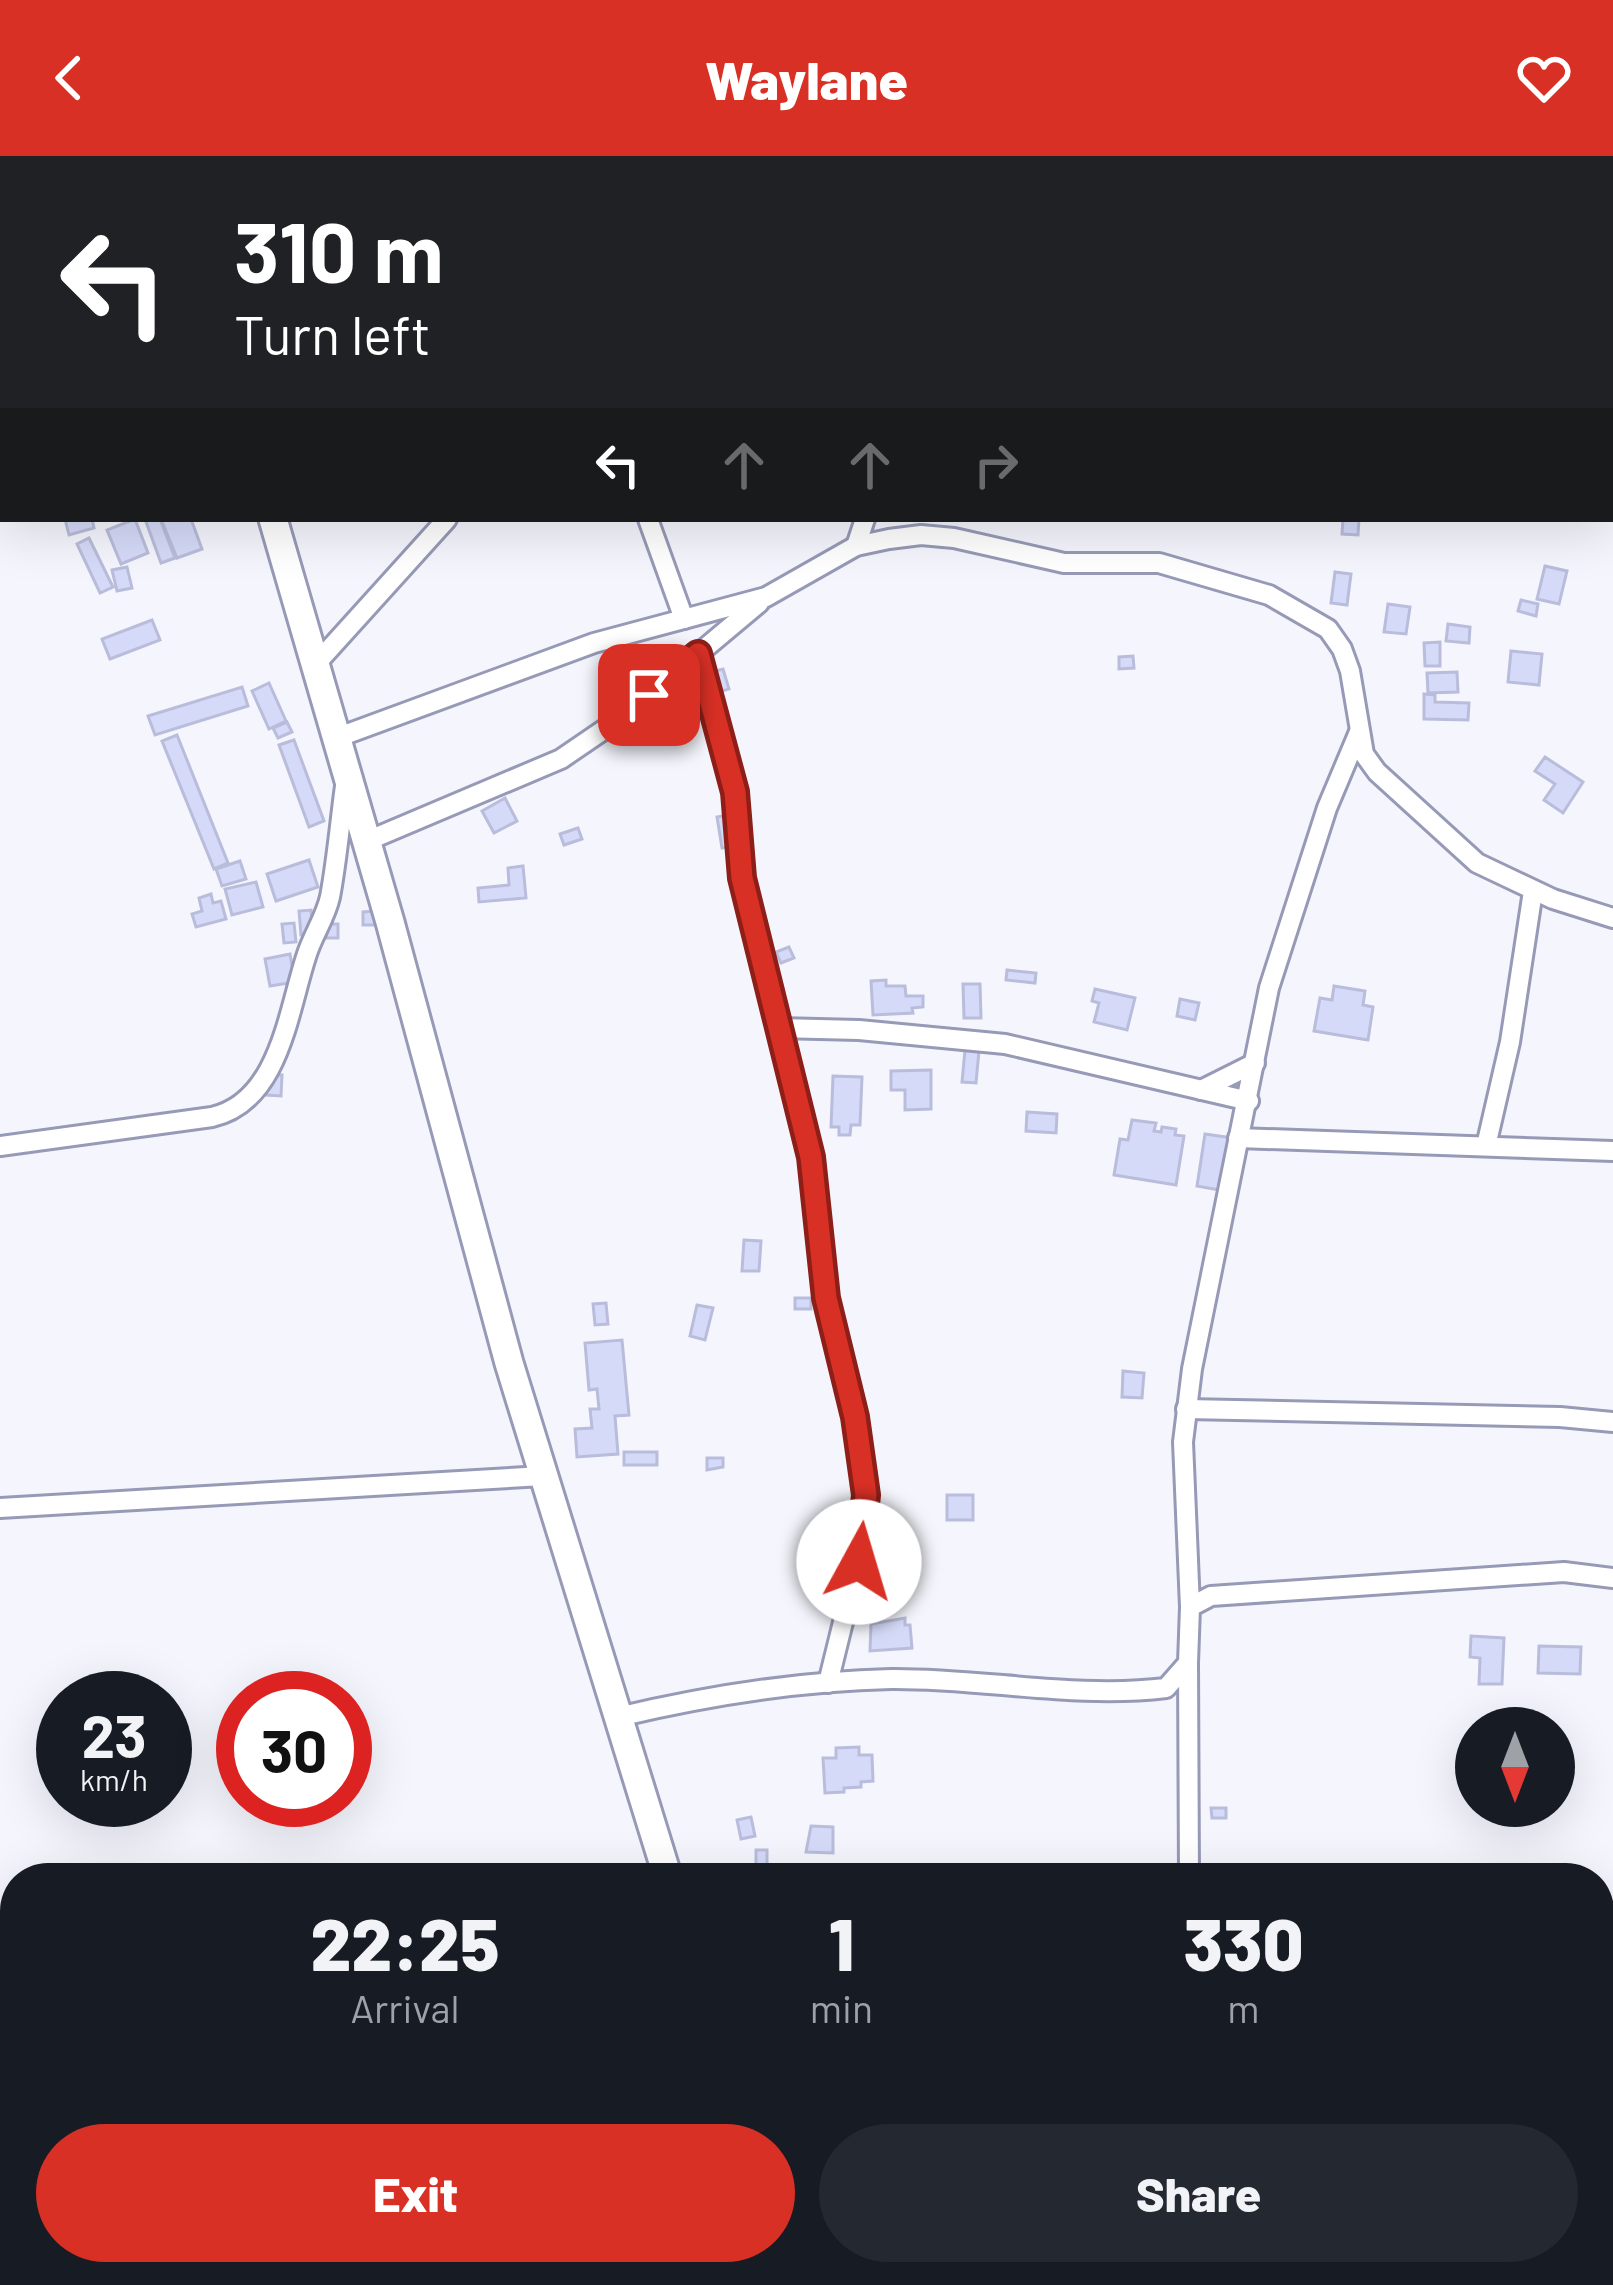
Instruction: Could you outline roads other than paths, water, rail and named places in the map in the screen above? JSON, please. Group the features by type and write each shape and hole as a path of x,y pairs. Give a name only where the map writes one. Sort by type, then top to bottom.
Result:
{"street":[{"path":"274,522 543,1476 663,1863"},
{"path":"315,665 444,522"},
{"path":"649,522 685,619"},
{"path":"856,546 864,522"},
{"path":"905,522 921,536"},
{"path":"367,841 561,759 624,716 766,597 856,546 921,536 970,541 1064,563 1159,563 1270,596 1328,629 1338,642 1356,694 1364,754 1431,824 1477,863 1533,891 1613,919"},
{"path":"336,738 594,644 766,597"},
{"path":"698,654 735,792 742,878 811,1157 826,1298 855,1417 866,1495 864,1538 828,1683"},
{"path":"1189,1863 1186,1409 1269,988 1298,894 1359,732"},
{"path":"0,1146 212,1117 240,1107 278,1052 307,953 330,898 346,775"},
{"path":"1486,1146 1510,1042 1533,891"},
{"path":"778,1028 859,1030 1006,1044 1249,1101"},
{"path":"1201,1090 1255,1063"},
{"path":"1238,1138 1613,1151"},
{"path":"1186,1409 1613,1422"},
{"path":"0,1508 543,1476"},
{"path":"1190,1607 1211,1596 1283,1590 1564,1572 1613,1578"},
{"path":"618,1717 676,1703 894,1679 1150,1690 1166,1688 1188,1663"}]}
